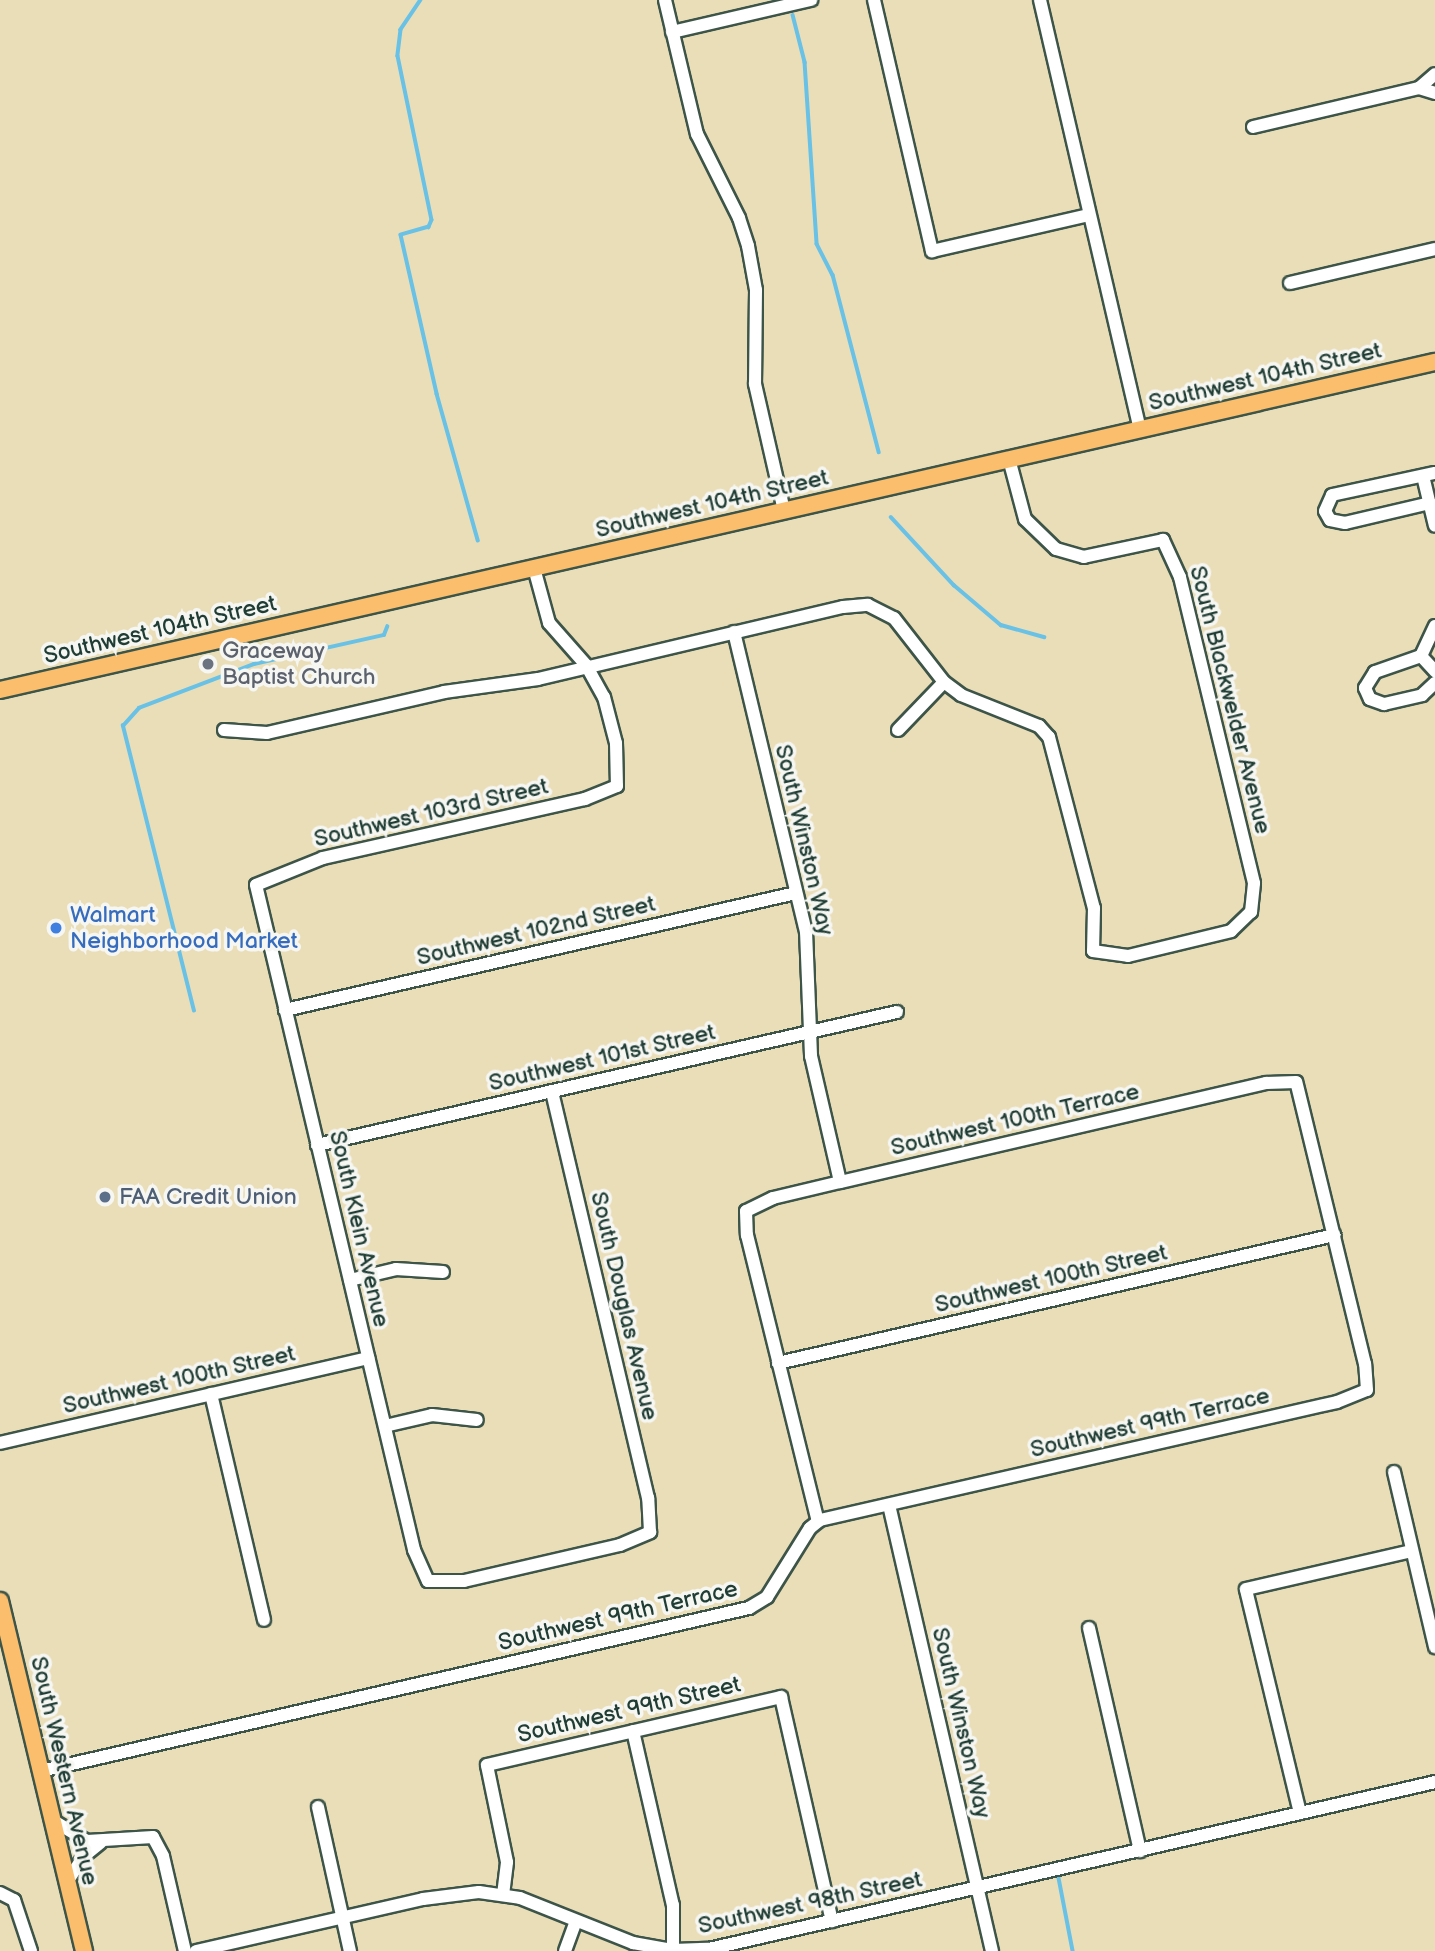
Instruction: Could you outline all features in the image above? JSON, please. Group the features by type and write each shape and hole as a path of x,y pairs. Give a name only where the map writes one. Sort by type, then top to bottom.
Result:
{"main road":[{"name":"Southwest 104th Street","path":"0,690 1435,362"},
{"name":"South Western Avenue","path":"0,1601 84,1951"}],"street":[{"path":"665,0 696,134 739,218 751,260 755,384 784,510"},
{"path":"672,32 811,0"},
{"path":"874,0 932,251 1089,215"},
{"path":"1040,0 1140,429"},
{"path":"1253,127 1419,88 1435,74"},
{"path":"1419,88 1435,93"},
{"path":"1290,284 1435,249"},
{"name":"South Blackwelder Avenue","path":"944,682 984,707 1039,726 1053,744 1094,908 1093,951 1128,956 1223,934 1248,918 1254,894 1251,868 1180,577 1163,540 1084,557 1056,549 1026,519 1009,460"},
{"path":"1430,503 1345,523 1330,520 1325,511 1332,495 1429,475 1430,503 1435,526"},
{"path":"534,568 549,623 586,666"},
{"path":"224,730 267,733 586,666 843,607 876,607 902,625 944,682 898,730"},
{"path":"1435,626 1421,656 1370,675 1366,688 1370,699 1384,704 1414,697 1435,683"},
{"name":"South Winston Way","path":"734,632 808,945 808,1032 840,1182"},
{"path":"1421,656 1435,671"},
{"name":"Southwest 103rd Street","path":"256,885 323,858 585,799 617,786 610,714 586,666"},
{"name":"South Klein Avenue","path":"256,885 414,1550 428,1581"},
{"name":"Southwest 102nd Street","path":"285,1010 796,893"},
{"name":"Southwest 101st Street","path":"317,1144 897,1012"},
{"name":"Southwest 100th Terrace","path":"778,1363 747,1235 746,1211 773,1198 1266,1083 1296,1082 1334,1235"},
{"name":"South Douglas Avenue","path":"428,1581 464,1581 620,1545 650,1532 648,1498 552,1091"},
{"name":"Southwest 100th Street","path":"778,1363 1334,1235"},
{"name":"Southwest 99th Terrace","path":"41,1771 749,1608 767,1597 818,1521 1338,1402 1367,1390 1334,1235"},
{"path":"350,1280 396,1269 443,1272"},
{"name":"Southwest 100th Street","path":"0,1443 368,1358"},
{"path":"778,1363 818,1521"},
{"path":"211,1394 264,1620"},
{"path":"385,1426 432,1415 477,1420"},
{"path":"1394,1472 1412,1551 1432,1619 1435,1647"},
{"name":"South Winston Way","path":"889,1505 992,1951"},
{"path":"1300,1813 1246,1589 1412,1551"},
{"path":"1089,1628 1140,1851"},
{"name":"Southwest 99th Street","path":"503,1895 508,1863 487,1765 781,1697 832,1921"},
{"path":"633,1731 673,1905 673,1950"},
{"name":"Southwest 98th Street","path":"196,1951 449,1894 503,1895 633,1943 673,1950 719,1947 1435,1782"},
{"path":"318,1807 350,1951"},
{"path":"52,1820 74,1836 100,1843 153,1837 163,1856 185,1951"},
{"path":"67,1882 84,1856 100,1843"},
{"path":"0,1893 14,1900 30,1951"},
{"path":"565,1951 576,1922"}],"waterway":[{"path":"421,0 401,30 398,56 432,220 429,227 401,235 437,394 478,540"},
{"path":"793,15 805,62 817,244 833,275 879,452"},
{"path":"891,517 954,585 1001,625 1044,637"},
{"path":"194,1011 123,726 139,708 254,664 384,635 387,627"},
{"path":"1059,1878 1073,1951"}],"place":[{"name":"Graceway Baptist Church","path":"208,664"},
{"name":"Walmart Neighborhood Market","path":"56,928"},
{"name":"FAA Credit Union","path":"105,1197"}]}
